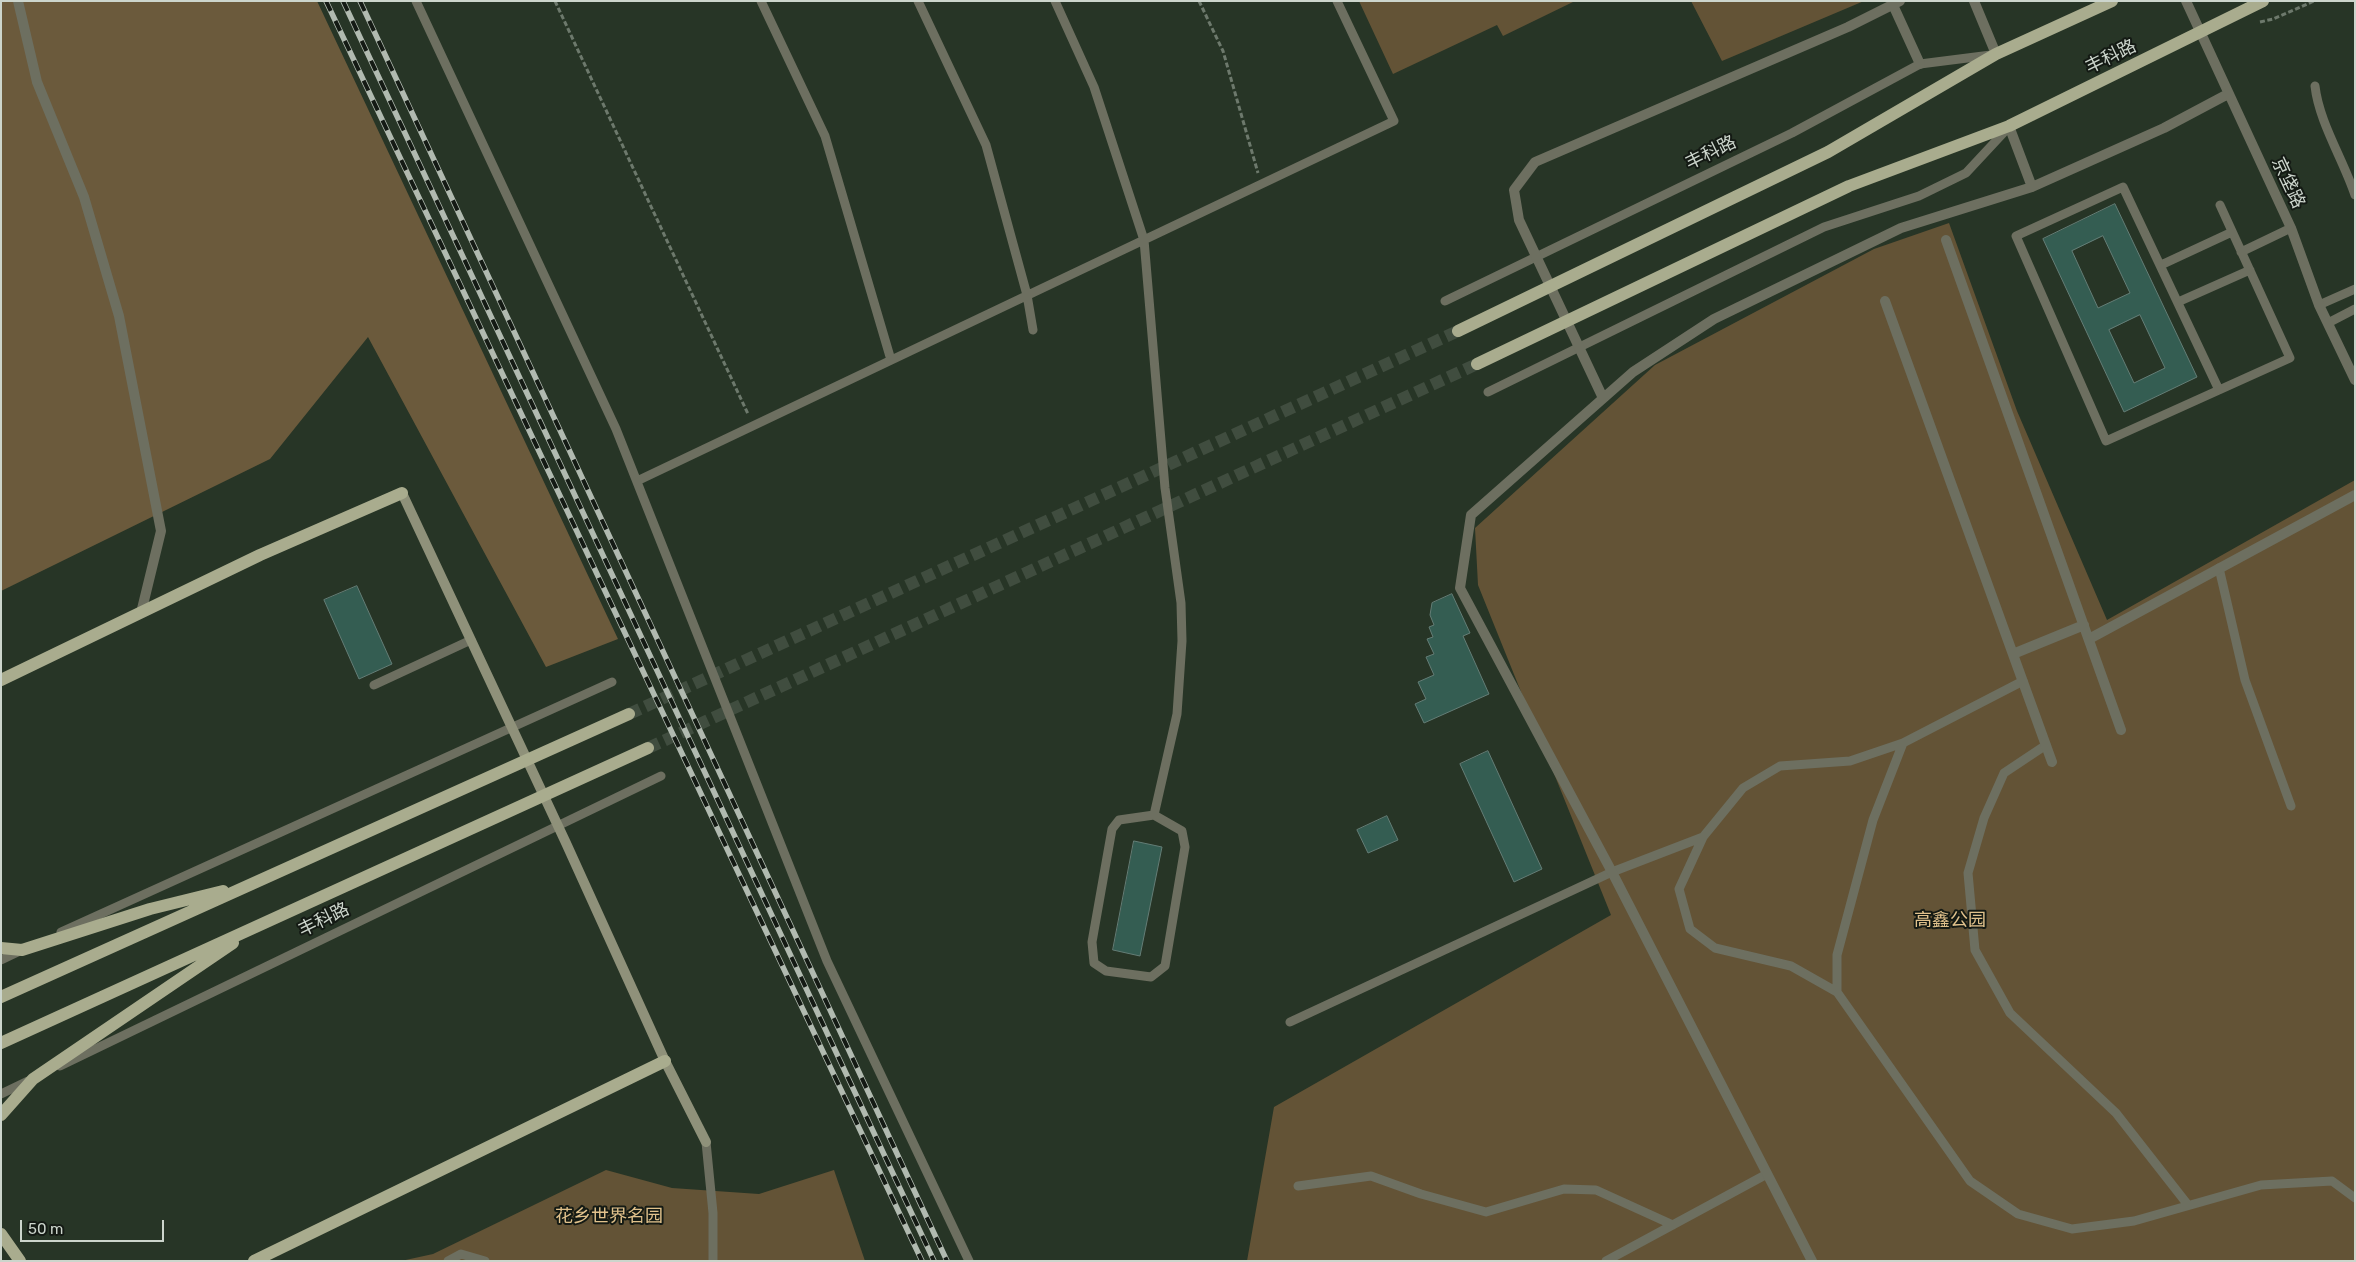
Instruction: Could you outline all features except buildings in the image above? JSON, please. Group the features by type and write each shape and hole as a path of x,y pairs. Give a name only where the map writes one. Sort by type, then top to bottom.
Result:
{"main road":[{"name":"丰科路","path":"1458,332 1828,152 1996,54 2112,1"},
{"name":"丰科路","path":"1477,364 1849,186 2009,126 2263,1"},
{"path":"1,680 260,556 402,492"},
{"path":"1,997 629,714"},
{"name":"丰科路","path":"1,1044 264,922 648,748"},
{"path":"1,948 22,950 150,909 254,884"},
{"path":"1,1115 33,1079 264,922"},
{"path":"254,1261 665,1061"},
{"path":"1,1234 20,1261"}],"street":[{"path":"18,1 37,82 84,197 119,316 161,531 141,613"},
{"path":"1974,1 1996,54"},
{"name":"京垡路","path":"2186,1 2291,228 2319,305 2355,380"},
{"path":"1603,398 1519,220 1514,190 1535,162 1848,27 1897,3 1920,64"},
{"path":"1812,1261 1612,872 1460,588 1471,514 1633,372 1714,319 1901,228 2032,187 2164,128 2228,94"},
{"path":"2009,126 2032,187"},
{"path":"1946,240 2121,730"},
{"path":"1885,301 2052,762"},
{"path":"402,492 566,842 665,1061 706,1142"},
{"path":"2089,639 2355,495"},
{"path":"2013,654 2084,626"}],"lane":[{"path":"416,1 616,428 827,961 968,1261"},
{"path":"761,1 825,136 891,360"},
{"path":"918,1 986,145 1028,295 1033,330"},
{"path":"1055,1 1094,87 1144,240 1165,488 1181,603 1182,641 1177,714 1154,815"},
{"path":"637,481 1394,121 1337,1"},
{"name":"丰科路","path":"1445,301 1792,133 1920,64 1996,54"},
{"path":"2315,86 2317,102 2351,171 2355,194"},
{"name":"丰科路","path":"1488,392 1824,227 1920,196 1966,173 2009,126"},
{"path":"2219,390 2123,187 2016,236 2106,441 2290,358 2220,205"},
{"path":"2241,252 2291,228"},
{"path":"2161,266 2232,232"},
{"path":"2178,302 2250,270"},
{"path":"2319,305 2355,289"},
{"path":"2328,323 2355,309"},
{"path":"2219,568 2245,680 2291,806"},
{"path":"374,685 470,640"},
{"path":"2023,681 1903,743 1850,761 1780,766 1743,788 1704,837 1679,889 1690,929 1715,948 1791,966 1837,992 1970,1181 2018,1214 2072,1229 2134,1221 2261,1185 2332,1181 2355,1198"},
{"path":"1,960 612,682"},
{"path":"1837,992 1837,955 1868,838 1873,820 1903,743"},
{"path":"2046,745 2004,773 1984,818 1968,873 1975,950 2010,1013 2116,1113 2188,1205"},
{"name":"丰科路","path":"1,1094 661,776"},
{"path":"1154,815 1182,831 1185,847 1165,966 1151,977 1106,971 1094,964 1092,942 1112,829 1119,820 1154,815"},
{"path":"1290,1022 1612,872 1704,837"},
{"path":"706,1142 713,1213 713,1261"},
{"path":"1606,1261 1767,1174"},
{"path":"1298,1186 1371,1176 1421,1194 1486,1212 1564,1189 1596,1190 1673,1225"},
{"path":"448,1261 461,1254 485,1261"}],"path":[{"path":"555,1 754,426"},
{"path":"1199,1 1223,51 1261,184"}],"green space":[{"path":"1359,1 1575,1 1503,36 1497,25 1393,74"},
{"path":"1691,1 1864,1 1722,61"},
{"name":"高鑫公园","path":"1949,223 2017,411 2107,620 2355,480 2355,1261 1247,1261 1274,1107 1611,915 1478,585 1475,528 1655,365 1874,249"},
{"name":"花乡世界名园","path":"606,1170 672,1188 759,1194 834,1170 865,1261 401,1261 433,1254"}],"shaded area":[{"path":"1,1 317,1 618,639 546,667 368,337 270,459 1,591"}],"tunnel":[{"path":"629,714 1458,331"},
{"path":"648,748 1477,364"}],"railway":[{"path":"326,1 922,1261"},
{"path":"343,1 934,1261"},
{"path":"360,1 947,1261"}]}
